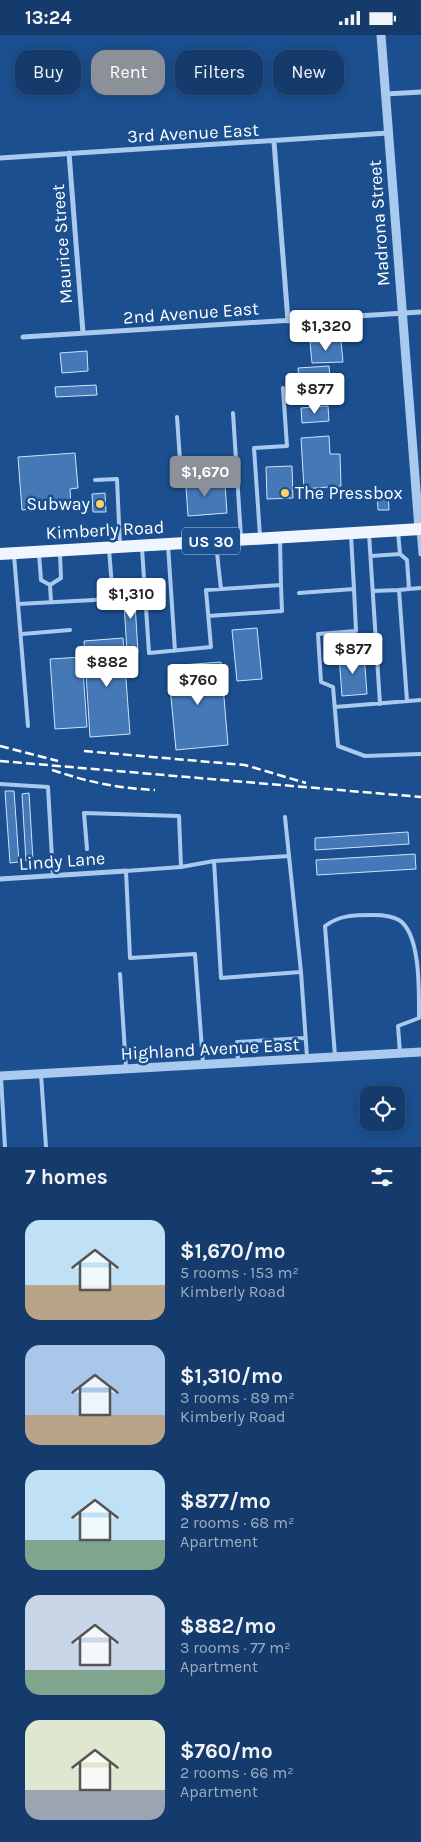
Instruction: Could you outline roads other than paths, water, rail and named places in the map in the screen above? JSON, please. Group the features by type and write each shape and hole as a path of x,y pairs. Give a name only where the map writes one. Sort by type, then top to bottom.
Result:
{"main road":[{"name":"Kimberly Road","path":"0,554 420,529"}],"street":[{"name":"Madrona Street","path":"381,35 401,313 418,481 420,529"},
{"path":"386,94 421,92"},
{"name":"3rd Avenue East","path":"0,158 274,142 388,133"},
{"path":"274,142 288,321"},
{"name":"Maurice Street","path":"69,153 83,333"},
{"name":"2nd Avenue East","path":"23,337 421,311"},
{"path":"420,529 421,554"},
{"name":"Lindy Lane","path":"0,879 126,871"},
{"name":"Highland Avenue East","path":"0,1077 421,1052"}],"lane":[{"path":"260,539 254,448 287,446 284,388"},
{"path":"232,413 242,540"},
{"path":"177,417 181,475 237,471"},
{"path":"18,604 113,599 118,479 95,480"},
{"path":"398,530 400,554"},
{"path":"369,532 380,703"},
{"path":"351,533 356,631 318,634 321,682 334,687 338,746 365,756 421,754"},
{"path":"208,615 282,611 280,537"},
{"path":"216,541 221,589"},
{"path":"168,544 175,651"},
{"path":"142,545 149,653 211,647 206,590 281,585"},
{"path":"50,585 61,578 60,550"},
{"path":"39,552 41,580 50,585"},
{"path":"13,553 22,634 28,726"},
{"path":"371,556 400,554 408,560 409,589"},
{"path":"50,585 51,602"},
{"path":"373,591 421,588"},
{"path":"299,593 354,589"},
{"path":"399,590 406,701"},
{"path":"22,634 70,630"},
{"path":"336,707 421,700"},
{"path":"0,783 48,787 53,876"},
{"path":"87,849 84,813 179,816 180,867"},
{"path":"285,817 301,973 307,1060"},
{"path":"203,1065 195,954 130,958 126,871 180,867 214,861 289,856"},
{"path":"214,861 221,978 301,973"},
{"path":"336,1057 325,926 337,918 355,915 382,915 400,920 412,935 419,957 419,1018 398,1026 400,1053"},
{"path":"120,974 126,1070"},
{"path":"238,1063 237,1042 305,1038"},
{"path":"41,1074 46,1147"},
{"path":"0,1077 5,1147"}],"railway":[{"path":"0,746 58,761"},
{"path":"84,751 245,765 306,783"},
{"path":"0,761 421,797"},
{"path":"52,770 102,784 155,790"}],"place":[{"name":"The Pressbox","path":"285,493"},
{"name":"Subway","path":"100,504"}]}
